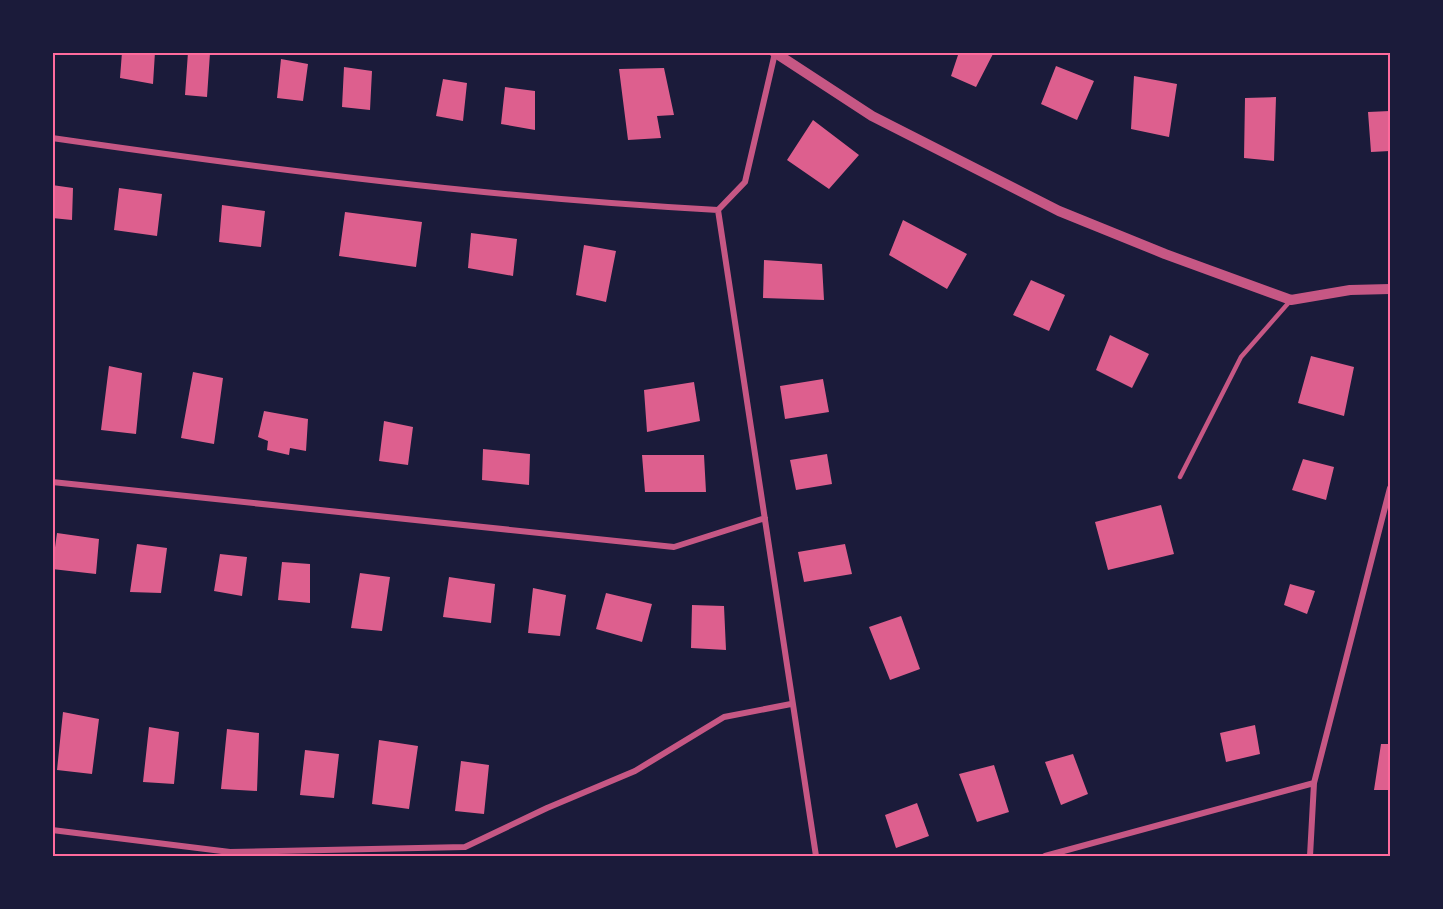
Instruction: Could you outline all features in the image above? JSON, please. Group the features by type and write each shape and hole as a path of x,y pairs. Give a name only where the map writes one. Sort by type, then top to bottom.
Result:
{"street":[{"path":"52,138 187,158 581,203 718,210 745,182 775,53 872,116 1059,211 1290,300 1350,290 1390,289"},
{"path":"718,210 791,704 816,856"},
{"path":"52,482 674,547 765,518"},
{"path":"1310,856 1314,783 1390,488"},
{"path":"52,831 230,852 465,847 547,808 635,771 724,717 791,704"},
{"path":"1046,856 1314,783"}],"lane":[{"path":"1180,477 1241,357 1290,300"}],"building":[{"path":"122,52 155,52 153,84 120,78"},
{"path":"188,52 210,53 207,97 185,95"},
{"path":"959,52 994,52 976,87 951,76"},
{"path":"281,59 308,64 303,101 277,98"},
{"path":"1056,66 1094,81 1077,120 1041,104"},
{"path":"344,67 372,71 370,110 342,107"},
{"path":"664,68 674,115 657,116 661,138 628,140 619,69"},
{"path":"1134,76 1177,84 1169,137 1131,129"},
{"path":"443,79 467,83 463,121 436,116"},
{"path":"505,87 535,91 535,130 501,124"},
{"path":"1276,97 1274,161 1244,158 1245,98"},
{"path":"1390,111 1390,151 1371,152 1368,112"},
{"path":"813,120 859,155 829,189 787,160"},
{"path":"52,185 73,188 72,220 52,218"},
{"path":"119,188 162,194 157,236 114,230"},
{"path":"222,205 265,211 261,247 219,242"},
{"path":"345,212 422,222 416,267 339,256"},
{"path":"903,220 967,254 947,289 889,255"},
{"path":"471,233 517,239 513,276 468,268"},
{"path":"584,245 616,251 606,302 576,295"},
{"path":"764,260 822,264 824,300 763,298"},
{"path":"1031,280 1065,295 1049,331 1013,315"},
{"path":"1110,335 1149,354 1132,388 1096,370"},
{"path":"1311,356 1354,367 1344,416 1298,403"},
{"path":"109,366 142,373 136,434 101,430"},
{"path":"193,372 223,378 214,444 181,438"},
{"path":"823,379 829,412 785,419 780,386"},
{"path":"694,382 700,421 647,432 644,390"},
{"path":"264,411 308,419 306,451 290,448 289,455 267,450 268,441 258,437"},
{"path":"384,421 413,427 408,465 379,461"},
{"path":"483,449 530,454 529,485 482,480"},
{"path":"827,454 832,484 796,490 790,460"},
{"path":"642,455 704,455 706,492 645,492"},
{"path":"1303,459 1334,467 1326,500 1292,490"},
{"path":"1161,505 1174,554 1108,570 1095,522"},
{"path":"57,533 99,539 96,574 52,569"},
{"path":"137,544 167,548 161,593 130,592"},
{"path":"845,544 852,574 804,582 798,552"},
{"path":"220,554 247,557 242,596 214,591"},
{"path":"282,562 310,564 310,603 278,600"},
{"path":"360,573 390,577 382,631 351,628"},
{"path":"449,577 495,584 491,623 443,617"},
{"path":"1290,584 1315,591 1307,614 1284,605"},
{"path":"533,588 566,595 560,636 528,633"},
{"path":"606,593 652,604 642,642 596,629"},
{"path":"692,605 724,606 726,650 691,648"},
{"path":"901,616 920,669 890,680 869,627"},
{"path":"63,712 99,719 92,774 57,770"},
{"path":"1255,725 1260,754 1226,762 1220,733"},
{"path":"149,727 179,732 174,784 143,782"},
{"path":"227,729 259,733 257,791 221,789"},
{"path":"379,740 418,746 409,809 372,804"},
{"path":"1381,744 1390,744 1390,790 1374,790"},
{"path":"305,750 339,754 334,798 300,795"},
{"path":"1073,754 1088,794 1061,805 1045,762"},
{"path":"461,761 489,765 484,814 455,811"},
{"path":"994,765 1009,812 977,822 959,774"},
{"path":"917,803 929,836 896,848 885,815"}]}
